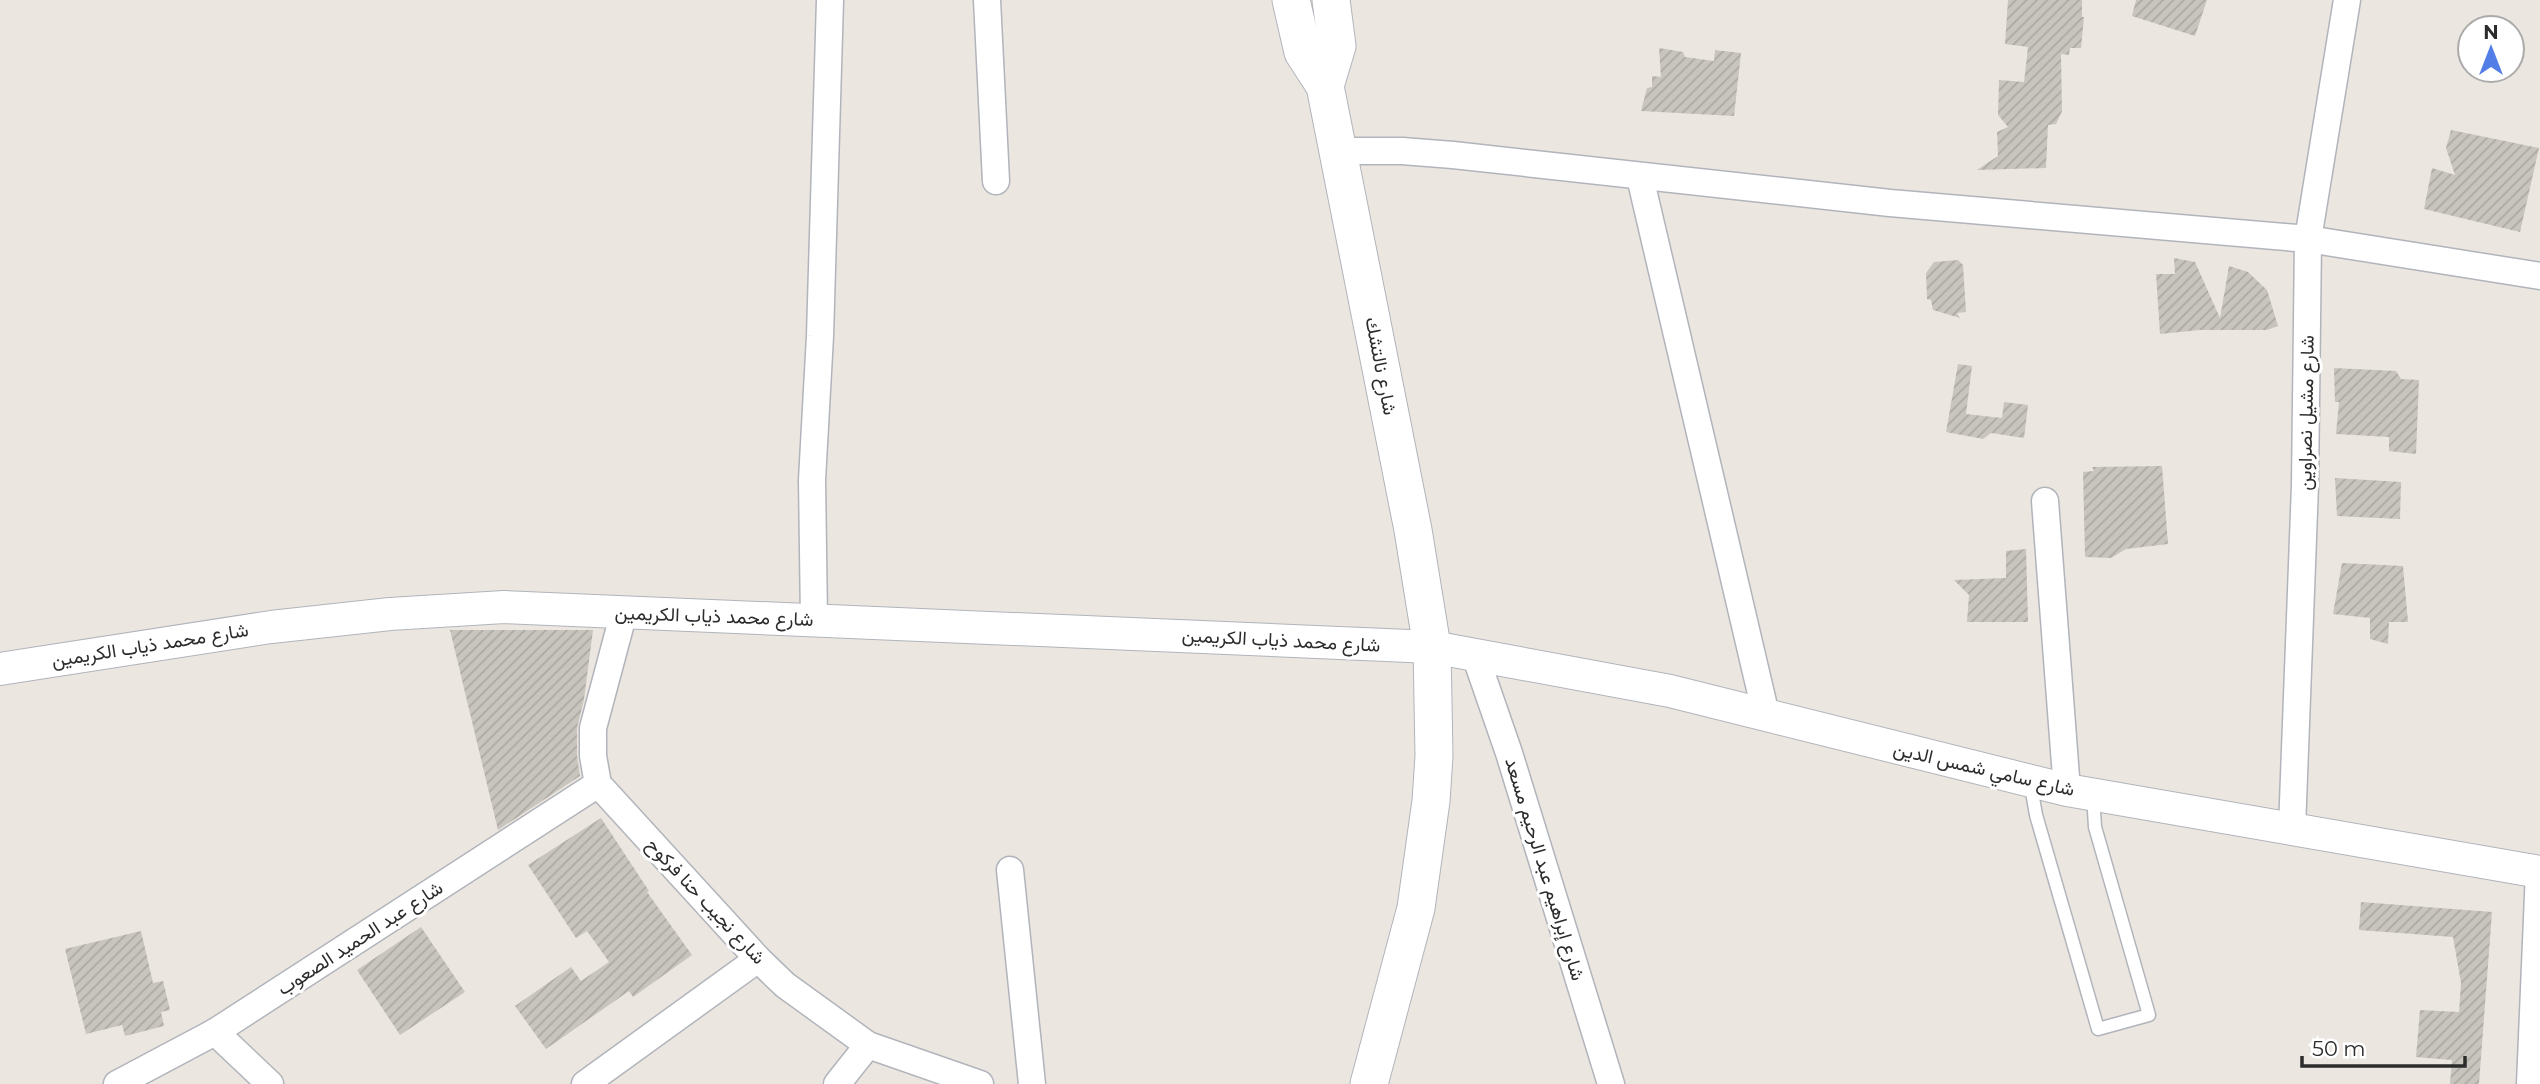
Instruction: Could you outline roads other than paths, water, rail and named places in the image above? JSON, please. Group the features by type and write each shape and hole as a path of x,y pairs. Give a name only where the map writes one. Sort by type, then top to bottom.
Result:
{"main road":[{"name":"شارع نالتشك","path":"1291,0 1303,52 1325,86 1408,504 1433,647 1434,756 1431,801 1416,908 1369,1084"},
{"name":"شارع نالتشك","path":"1325,86 1337,46 1331,0"}],"street":[{"path":"814,620 812,480 820,336 830,0"},
{"path":"987,0 996,181"},
{"name":"شارع مشيل نصراوين","path":"2292,830 2305,485 2308,239 2347,0"},
{"path":"1337,151 1402,151 1453,155 1890,203 2308,239 2540,276"},
{"path":"1640,177 1766,715"},
{"path":"2045,501 2080,792"},
{"name":"شارع محمد ذياب الكريمين","path":"0,669 271,627 390,614 504,607 1433,647"},
{"path":"598,784 593,756 593,727 624,612"},
{"name":"شارع سامي شمس الدين","path":"1433,647 1670,691 2080,792 2540,872"},
{"name":"شارع إبراهيم عبد الرحيم مسعد","path":"1475,654 1509,753 1611,1084"},
{"name":"شارع نجيب حنا فركوح","path":"598,784 785,985 868,1045 980,1084"},
{"name":"شارع عبد الحميد الصعوب","path":"117,1084 215,1032 598,784"},
{"path":"1010,870 1032,1084"},
{"path":"2530,1084 2540,872"},
{"path":"585,1084 758,959"},
{"path":"215,1032 270,1084"},
{"path":"837,1084 868,1045"}],"lane":[{"path":"2030,781 2036,815 2098,1029 2149,1015 2095,827 2080,792"}]}
